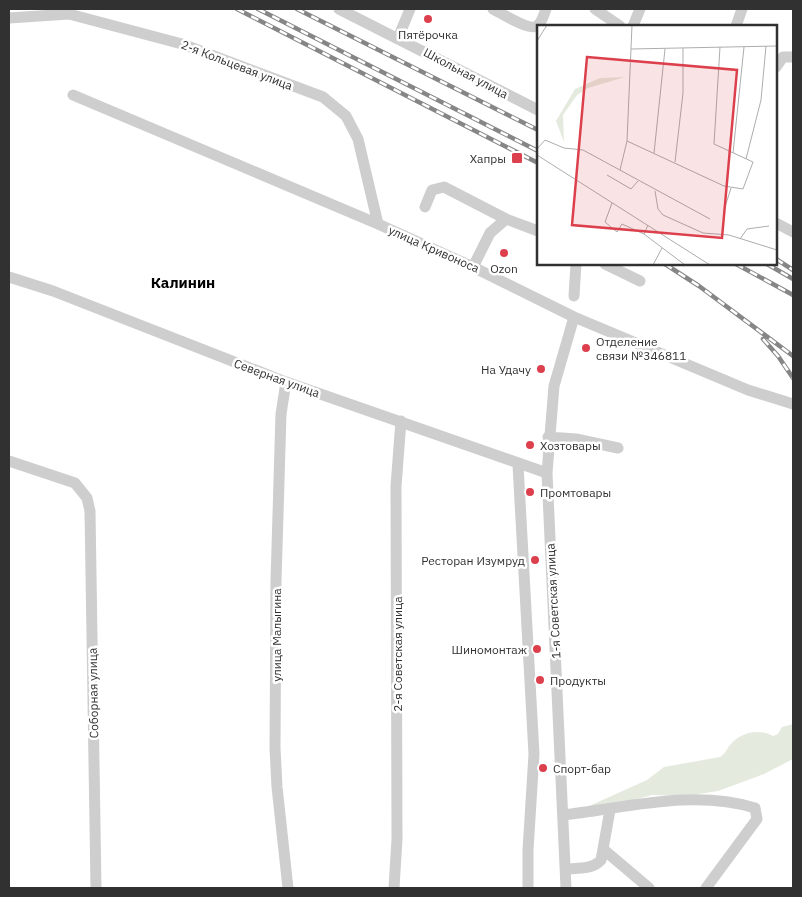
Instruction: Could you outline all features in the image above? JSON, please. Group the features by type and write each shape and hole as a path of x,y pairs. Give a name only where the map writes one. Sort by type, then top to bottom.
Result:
{"street":[{"name":"Школьная улица","path":"340,9 537,109"},
{"path":"398,38 410,9"},
{"path":"493,9 527,27 534,28 537,26"},
{"path":"539,25 546,9"},
{"path":"595,9 619,25"},
{"path":"633,25 640,9"},
{"path":"736,25 742,9"},
{"name":"2-я Кольцевая улица","path":"9,18 69,14 103,21 182,44 323,97 346,116 358,139 378,224"},
{"path":"777,66 783,57 793,57"},
{"name":"улица Кривоноса","path":"73,95 378,224 474,267 574,317 748,390 793,404"},
{"path":"425,207 432,190 444,187 506,219 537,231"},
{"path":"474,267 490,233 506,219"},
{"path":"777,224 793,232"},
{"path":"574,296 576,265"},
{"path":"607,265 640,282"},
{"name":"Северная улица","path":"9,278 53,291 286,382 401,421 518,465 547,473"},
{"name":"1-я Советская улица","path":"566,888 547,473 548,437 554,386 574,317"},
{"name":"улица Малыгина","path":"286,382 281,414 276,561 275,748 277,787 288,888"},
{"name":"2-я Советская улица","path":"394,888 397,839 396,486 401,421"},
{"path":"548,437 576,439 618,448"},
{"name":"Соборная улица","path":"9,461 75,483 88,498 90,511 96,888"},
{"path":"518,465 534,754 528,850 528,888"},
{"path":"563,815 610,810 664,800 706,800 740,804 755,808 757,819 706,888"},
{"path":"565,869 586,868 597,864 603,850 610,810"},
{"path":"603,850 649,888"}],"shaded area":[{"path":"793,724 793,759 764,774 718,791 686,796 652,795 619,804 587,807 647,780 664,767 720,757 734,741 744,734 762,732 773,736 778,734 782,727"}],"railway":[{"path":"237,9 537,162"},
{"path":"258,9 537,150"},
{"path":"297,9 537,129"},
{"path":"777,260 793,270"},
{"path":"667,265 699,286 793,356"},
{"path":"738,265 793,295"},
{"path":"769,265 793,279"},
{"path":"763,339 778,356 793,378"}],"place":[{"name":"Пятёрочка","path":"428,19"},
{"name":"Хапры","path":"517,158"},
{"name":"Ozon","path":"504,253"},
{"name":"Отделение связи №346811","path":"586,348"},
{"name":"На Удачу","path":"541,369"},
{"name":"Хозтовары","path":"530,445"},
{"name":"Промтовары","path":"530,492"},
{"name":"Ресторан Изумруд","path":"535,560"},
{"name":"Шиномонтаж","path":"537,649"},
{"name":"Продукты","path":"540,680"},
{"name":"Спорт-бар","path":"543,768"}],"district":[{"name":"Калинин","path":"183,282"}]}
